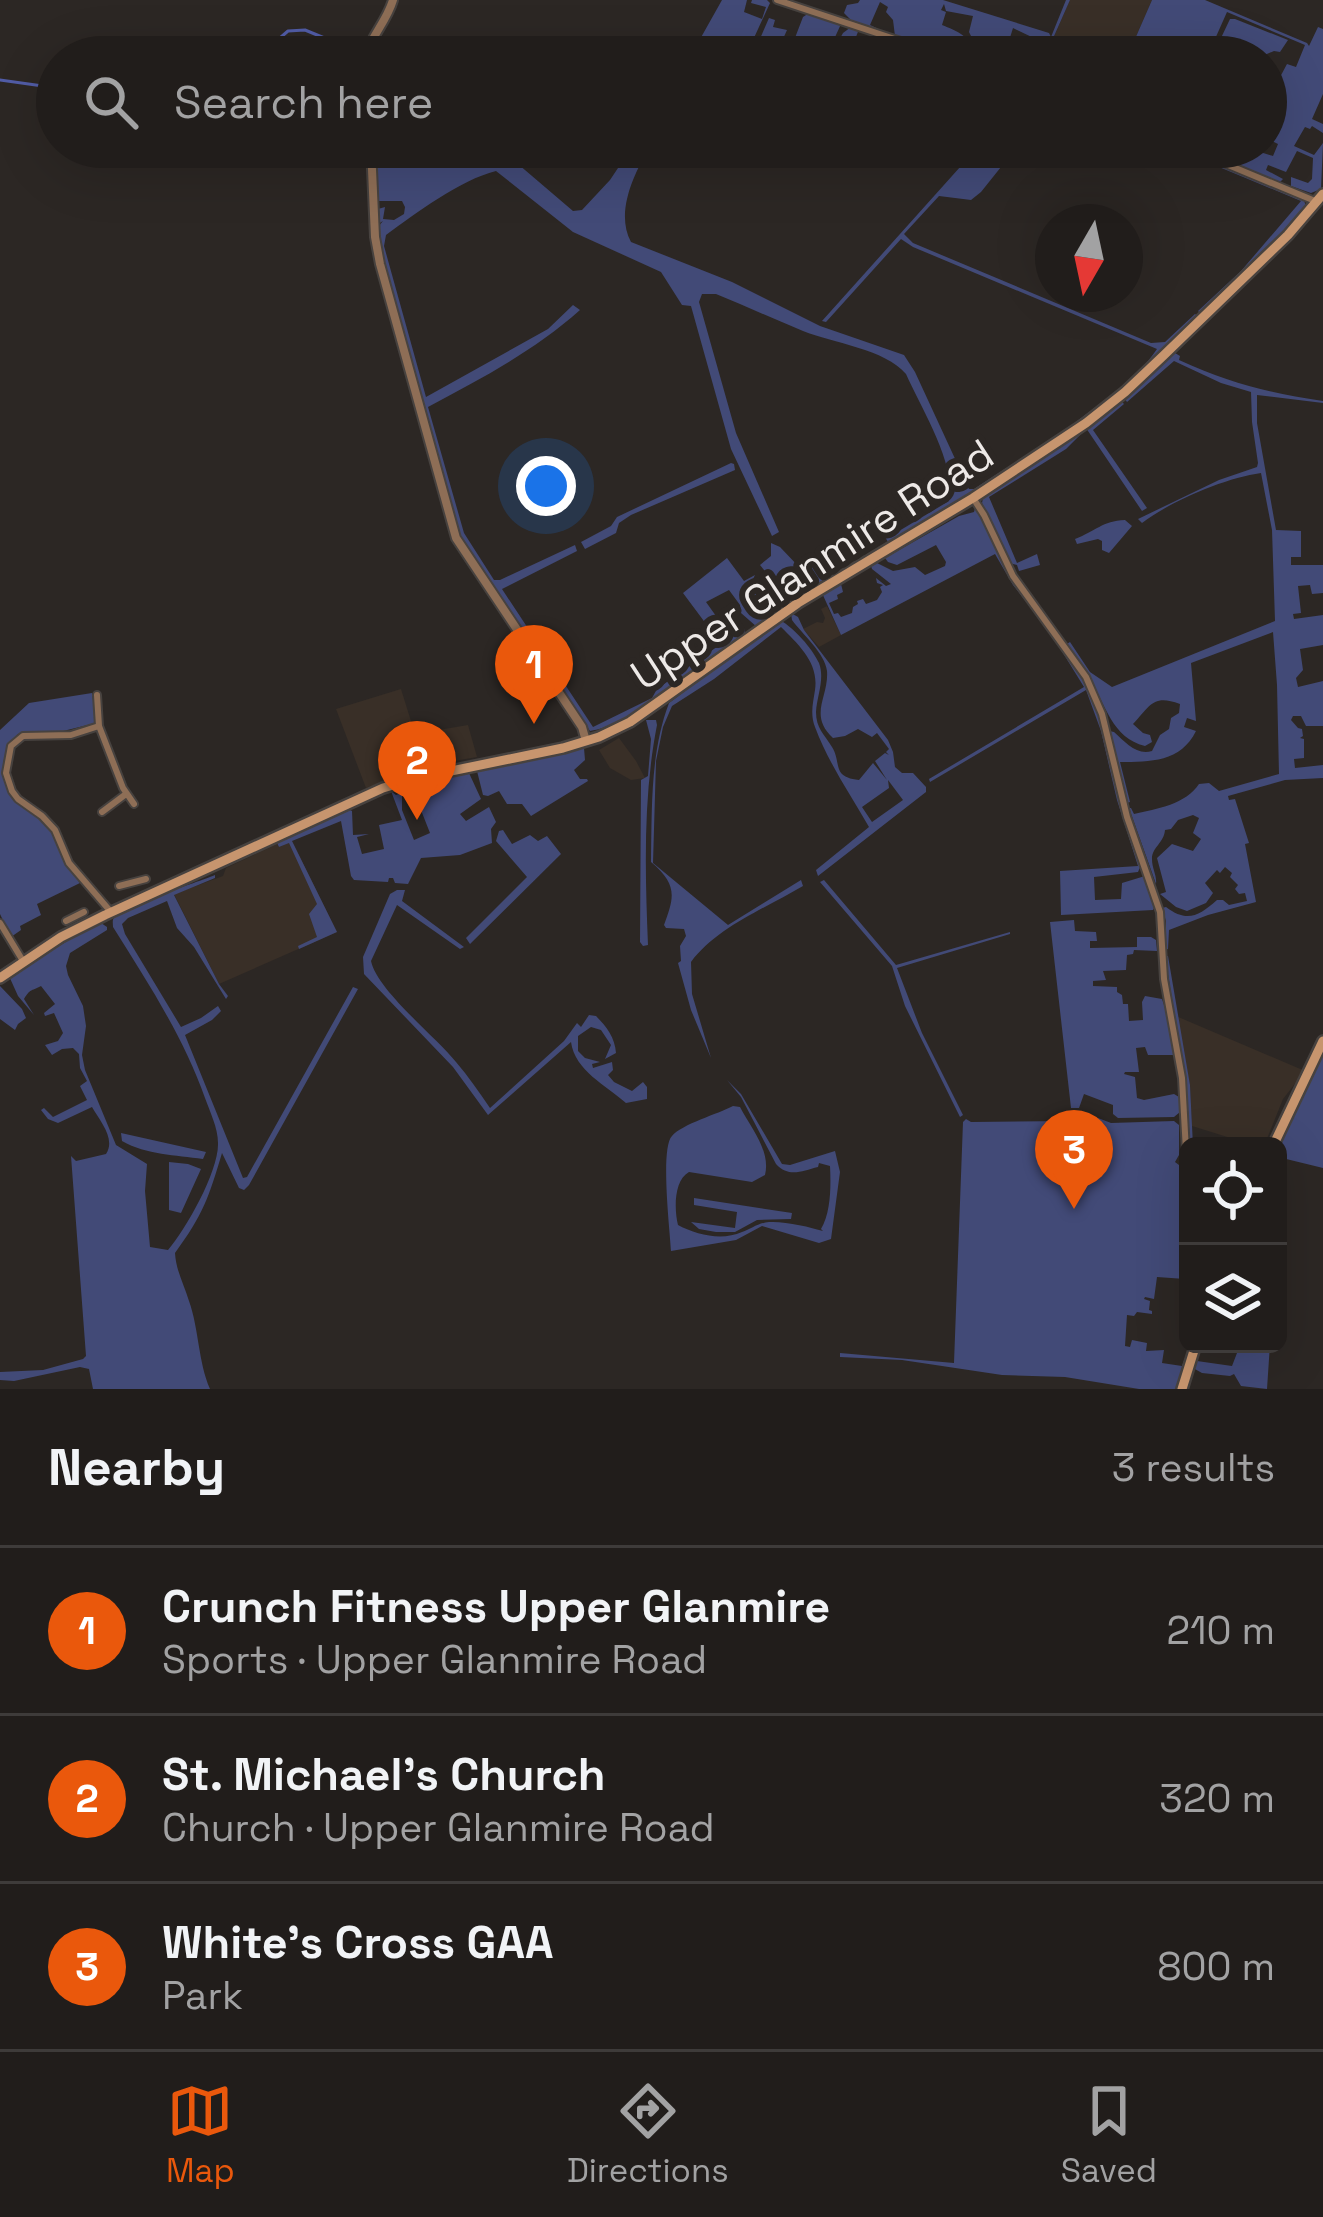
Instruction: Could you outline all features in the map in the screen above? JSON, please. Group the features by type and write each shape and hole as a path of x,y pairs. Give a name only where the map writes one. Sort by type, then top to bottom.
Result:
{"main road":[{"name":"Upper Glanmire Road","path":"0,978 73,922 137,901 383,788 586,742 630,722 793,606 1087,423 1126,392 1320,198"},
{"path":"1277,1137 1323,1041"},
{"path":"1182,1389 1193,1353"}],"street":[{"path":"375,36 393,0"},
{"path":"777,0 886,36"},
{"path":"372,168 380,264 454,531 582,727 586,742"},
{"path":"1241,168 1320,198"},
{"path":"973,498 1006,565 1086,677 1102,714 1127,817 1160,912 1185,1137"},
{"path":"97,695 100,726 134,804"},
{"path":"100,726 71,734 23,736 11,746 6,772 18,799 55,830 69,863 111,912"},
{"path":"102,812 126,794"},
{"path":"119,886 146,879"},
{"path":"132,883 137,901"},
{"path":"73,922 84,911"},
{"path":"0,923 24,962"}],"shaded area":[{"path":"722,0 747,0 744,12 762,19 766,7 752,0 770,3 755,36 702,36"},
{"path":"860,0 943,0 1050,36 1030,36 1013,28 1010,36 971,36 973,16 946,11 944,4 942,25 963,36 895,36 888,7 880,2 870,25 887,33 851,20 844,13 847,5"},
{"path":"1066,0 1070,0 1054,36 1051,36"},
{"path":"1070,0 1152,0 1136,36 1054,36"},
{"path":"1152,0 1205,0 1309,46 1318,27 1323,29 1323,94 1312,119 1323,124 1323,133 1305,127 1294,146 1314,155 1323,143 1321,189 1311,193 1291,186 1291,177 1308,183 1312,179 1313,158 1297,151 1286,172 1276,168 1287,168 1287,64 1296,67 1305,45 1227,12 1216,36 1136,36"},
{"path":"809,13 841,24 836,36 796,36"},
{"path":"769,18 775,20 773,27 787,30 784,36 761,36"},
{"path":"1230,19 1235,19 1278,36 1222,36"},
{"path":"851,27 859,29 856,36 843,33"},
{"path":"376,168 523,168 573,211 582,210 618,168 640,168 626,206 631,242 732,282 820,326 904,355 969,489 1073,428 972,495 888,542 872,515 891,512 899,531 949,501 943,454 906,374 885,358 803,331 716,294 702,294 699,302 736,433 779,532 772,536 731,449 691,306 682,305 661,272 573,232 496,171 439,198 386,235 384,246 426,397 548,329 573,305 580,310 526,351 428,407 464,533 494,580 575,545 577,551 502,589 593,727 652,698 657,689 721,644 683,593 727,558 744,581 755,575 750,585 758,598 780,594 790,598 790,604 757,627 741,613 729,590 706,602 721,623 736,617 745,636 646,706 590,731 455,524 380,245 378,227 383,221 378,224 378,209 385,207 383,219 394,220 404,214 405,207 402,201 377,201"},
{"path":"959,168 1000,168 971,200 939,196 904,234 913,243 1035,298 901,239 822,321"},
{"path":"1222,168 1303,198 1306,206 1201,314 1198,311 1241,271 1301,201"},
{"path":"1245,168 1267,168 1283,179 1280,182"},
{"path":"1068,312 1151,343 1165,342 1198,316 1116,395 1078,425 1076,422 1130,379 1157,349"},
{"path":"1175,353 1179,360 1232,381 1323,401 1257,395 1257,423 1276,530 1301,531 1301,557 1291,557 1291,565 1323,565 1323,593 1312,594 1310,585 1298,586 1301,613 1293,614 1294,619 1323,615 1323,645 1300,649 1303,670 1296,678 1298,687 1323,681 1323,726 1306,726 1301,716 1291,720 1302,729 1300,738 1304,739 1304,758 1294,759 1295,768 1323,765 1323,778 1285,780 1228,796 1235,799 1249,843 1245,844 1256,902 1169,930 1165,950 1162,908 1193,915 1217,900 1229,905 1247,901 1245,893 1235,889 1238,885 1225,867 1205,883 1213,893 1206,903 1187,911 1176,907 1160,894 1166,892 1157,858 1172,844 1193,851 1201,839 1193,833 1199,818 1178,820 1165,830 1153,855 1156,884 1129,808 1134,814 1170,805 1199,784 1209,783 1219,791 1279,774 1273,632 1191,663 1196,721 1187,718 1184,727 1196,731 1173,754 1120,762 1127,803 1109,731 1136,750 1152,751 1169,729 1171,718 1179,713 1180,704 1164,700 1149,707 1133,724 1150,735 1152,742 1145,746 1134,742 1111,719 1067,644 1090,672 1112,687 1275,621 1272,530 1261,473 1199,492 1142,523 1138,519 1258,463 1251,392 1174,361 1127,402"},
{"path":"1122,402 1093,430 1147,508 1142,511 1086,428"},
{"path":"1080,432 1066,449 989,497 1017,563 1037,554 1040,565 1019,571 1009,563 983,498"},
{"path":"731,463 735,470 631,515 619,523 616,533 585,549 581,542 611,526 617,517"},
{"path":"975,508 1008,573 1046,627 1013,585 995,554 841,635 822,593 841,584 843,592 829,603 841,617 852,613 857,601 877,600 883,585 876,578 886,586 891,584 872,569 877,563 893,571 915,567 925,575 945,566 936,545 897,565 885,558"},
{"path":"1125,520 1132,526 1109,553 1102,550 1098,539 1077,544 1075,539 1099,527"},
{"path":"771,543 800,568 805,566 803,560 815,561 832,571 831,575 800,595 776,585 760,565 771,556"},
{"path":"827,606 841,635 819,647 803,629 823,623 821,609"},
{"path":"791,613 888,740 895,767 913,773 926,792 818,876 816,870 869,827 815,727 814,671 801,648 781,627 672,706 656,761 653,863 728,925 801,880 803,886 728,928 691,962 692,994 711,1058 678,963 684,929 664,925 671,891 666,877 651,862 655,761 663,722 669,703 780,620 819,663 816,718 841,772 859,780 873,763 887,780 875,761 889,755 889,749 877,733 872,737 858,729 833,738 826,730 821,714 825,664","holes":["888,780 903,800 872,822 862,807 889,788"]},
{"path":"1050,632 1097,706 1141,865 1138,872 1094,877 1095,900 1121,899 1122,883 1145,876 1156,904 1153,910 1061,915 1060,871 1138,866 1086,690 930,782 1084,687"},
{"path":"401,689 415,734 468,725 477,757 426,766 366,788 336,709"},
{"path":"92,693 96,723 59,732 18,734 8,745 3,763 7,789 51,829 80,883 37,904 41,915 11,937 0,914 0,730 29,703"},
{"path":"646,720 656,720 657,725 647,807 648,945 643,946 641,780 648,776 651,739"},
{"path":"619,738 645,778 631,780 610,768 599,750"},
{"path":"584,748 585,760 574,770 588,781 531,816 522,804 507,804 499,791 483,795 477,771"},
{"path":"469,773 481,799 460,814 466,821 489,807 496,822 491,829 492,843 460,855 421,858 408,884 395,883 393,878 388,882 354,880 341,821 292,841 337,932 299,949 317,937 309,914 317,904 289,843 279,847 277,843 350,810 353,835 369,834 357,837 362,854 384,849 379,825 402,820 391,791 402,793 402,810 414,840 430,833 417,800 408,792 416,784"},
{"path":"503,830 512,844 530,835 538,841 547,836 561,854 470,944 466,938 527,877 496,841"},
{"path":"292,841 337,932 219,984 174,894 223,876 226,868"},
{"path":"215,875 174,895 226,999 177,928 167,901 122,924 181,1027 218,1006 221,1011 185,1035 243,1178 353,987 358,989 249,1185 239,1188 222,1153 204,1205 175,1253 210,1389 93,1389 89,1369 80,1367 0,1380 0,1372 43,1370 86,1356 71,1156 76,1161 106,1154 109,1148 106,1130 92,1107 58,1123 41,1110 53,1117 87,1100 80,1086 87,1081 73,1048 52,1055 45,1045 58,1041 63,1033 54,1013 44,1013 55,1004 41,986 31,991 24,999 34,1015 9,976 89,928 101,923 107,927 70,953 66,966 83,1006 82,1055 116,1145 147,1164 150,1247 168,1250 207,1184 218,1137 186,1053 113,921 130,908"},
{"path":"824,880 896,965 1010,932 897,968 960,1117 905,1006 892,966 820,882"},
{"path":"405,890 402,901 464,947 460,949 397,905 371,961 376,973 456,1062 490,1108 589,1015 607,1029 616,1053 605,1059 611,1045 601,1030 591,1027 578,1036 578,1051 600,1062 592,1064 593,1068 612,1062 608,1075 632,1091 643,1082 647,1099 626,1103 585,1069 571,1042 488,1115 453,1067 364,974 363,957 390,894"},
{"path":"1074,920 1075,931 1096,932 1097,941 1090,941 1090,948 1137,947 1137,937 1156,940 1157,951 1134,950 1127,955 1126,970 1103,971 1106,980 1093,981 1093,986 1117,987 1123,1004 1128,1004 1129,1021 1143,1020 1145,996 1162,999 1174,1055 1148,1055 1145,1047 1136,1048 1139,1072 1124,1074 1135,1077 1137,1098 1179,1097 1180,1112 1174,1117 1118,1118 1113,1105 1084,1094 1079,1108 1071,1108 1050,922"},
{"path":"1165,956 1190,1085 1193,1137 1189,1137 1186,1085"},
{"path":"0,986 26,1018 15,1030 0,1019"},
{"path":"1176,1016 1305,1071 1283,1099 1268,1137 1227,1137 1192,1126 1190,1085"},
{"path":"1323,1050 1323,1168 1287,1159 1287,1137 1283,1137"},
{"path":"727,1080 741,1094 782,1164 835,1151 840,1172 831,1239 819,1243 762,1226 736,1240 671,1251 668,1144 684,1127 733,1106 740,1107 759,1140 765,1175 752,1182 689,1172 678,1188 678,1225 718,1236 769,1222 823,1231 830,1166 819,1163 796,1172 776,1164"},
{"path":"1098,1118 1111,1123 1174,1121 1179,1125 1175,1162 1179,1165 1179,1279 1157,1277 1154,1299 1144,1299 1150,1301 1152,1314 1127,1315 1125,1346 1130,1347 1132,1340 1147,1343 1146,1351 1164,1350 1162,1363 1182,1366 1186,1355 1179,1389 1139,1389 1065,1377 840,1357 840,1353 954,1363 966,1119 1097,1123"},
{"path":"121,1133 206,1152 203,1159 151,1152 122,1141"},
{"path":"169,1162 201,1169 181,1213 169,1210"},
{"path":"694,1198 792,1213 791,1219 757,1220 735,1232 699,1229 691,1222 735,1228 737,1212 694,1205"},
{"path":"1237,1353 1269,1353 1267,1389 1241,1386 1234,1374 1202,1373 1193,1368 1197,1361 1232,1366"}],"waterway":[{"path":"282,36 305,30 320,36"},
{"path":"0,80 36,85"}],"place":[{"name":"Crunch Fitness Upper Glanmire","path":"534,724"},
{"name":"St. Michael's Church","path":"417,820"},
{"name":"White's Cross GAA","path":"1074,1209"}]}
